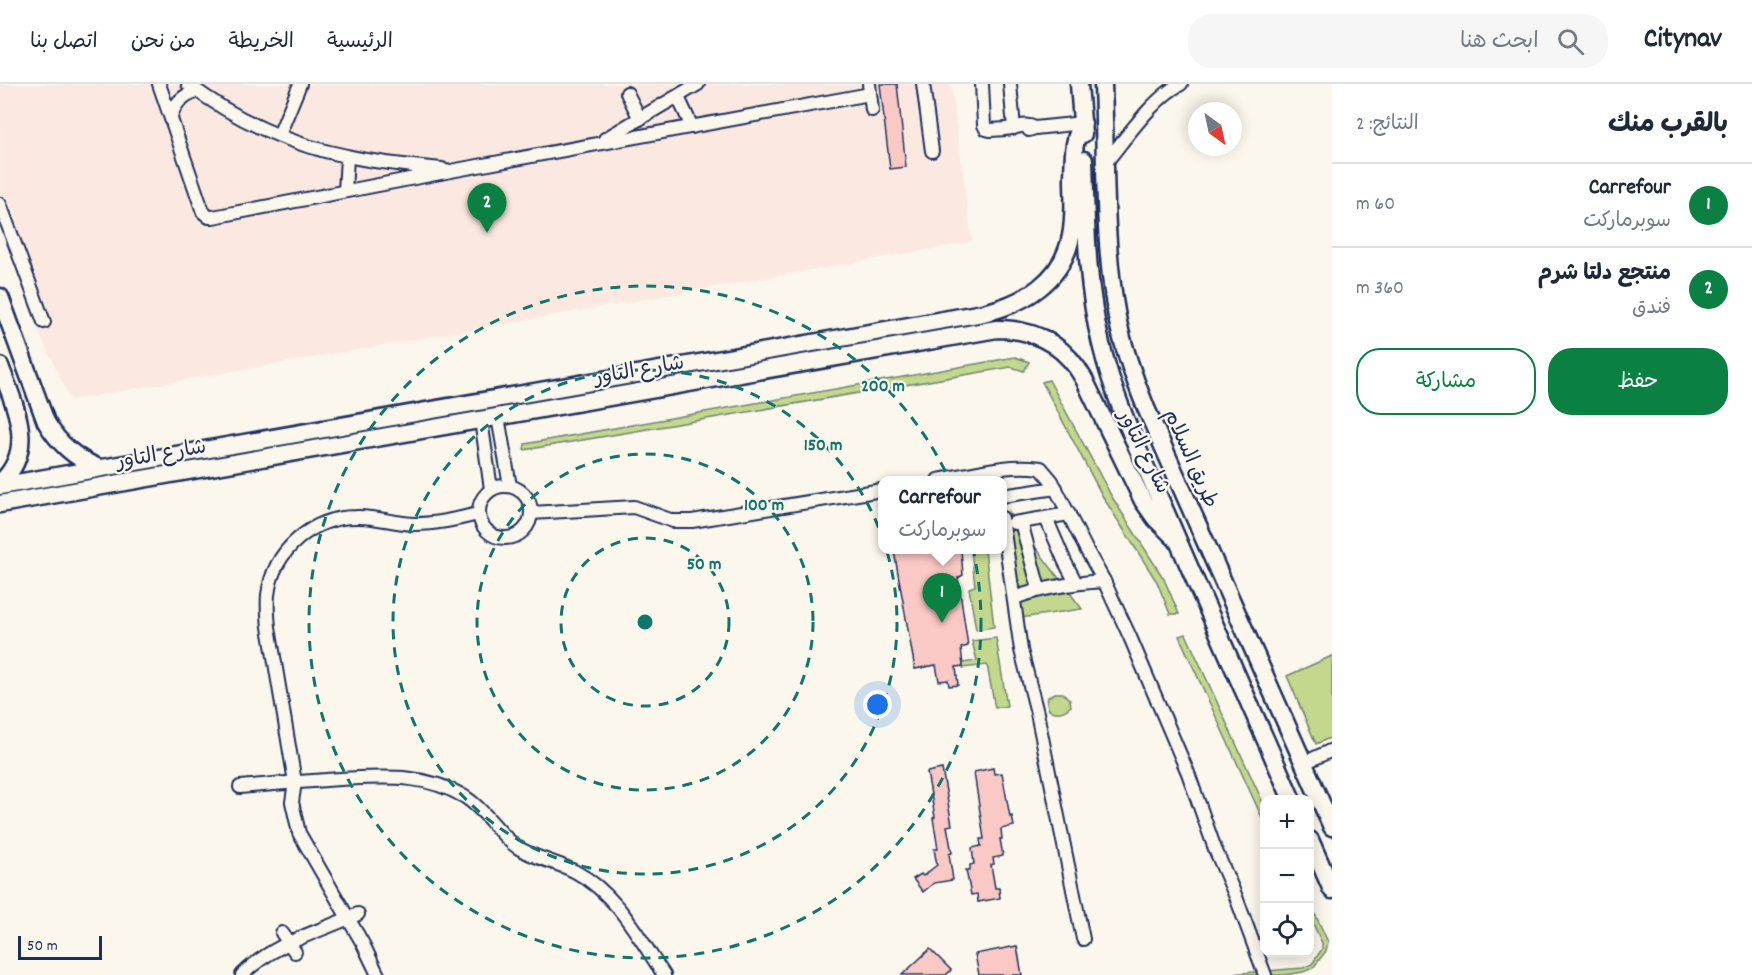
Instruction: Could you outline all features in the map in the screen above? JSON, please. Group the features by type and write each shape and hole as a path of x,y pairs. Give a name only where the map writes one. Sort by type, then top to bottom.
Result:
{"main road":[{"path":"1079,84 1083,123 1089,273 1101,346 1118,401 1290,795"},
{"name":"طريق السلام","path":"1103,84 1111,273 1118,319 1129,364 1146,408 1332,827"},
{"name":"شارع التاور","path":"0,484 1007,307 1039,289 1058,270 1068,249 1071,238 1074,148 1076,135 1083,123"},
{"path":"0,297 46,422 53,435 74,455 99,468"},
{"path":"963,316 966,335"},
{"name":"شارع التاور","path":"0,504 997,329 1019,330 1040,336 1066,354 1084,379 1143,501 1155,518 1177,540"},
{"path":"0,366 18,417 21,436 18,456 13,468 0,484"},
{"path":"321,429 323,447"},
{"path":"1314,849 1332,890"}],"street":[{"path":"159,84 203,212 209,217 692,128 869,89 872,110"},
{"path":"279,135 300,84"},
{"path":"596,144 698,84"},
{"path":"923,84 932,151"},
{"path":"982,84 985,127 990,130 1014,128 1021,131 1083,123"},
{"path":"1010,84 1014,128"},
{"path":"1159,84 1165,88 1177,86"},
{"path":"1106,162 1158,100 1177,86"},
{"path":"171,118 174,106 193,87 237,115 302,144 347,157 456,171"},
{"path":"627,93 640,119"},
{"path":"678,97 692,128"},
{"path":"345,191 347,157"},
{"path":"0,204 44,322"},
{"path":"489,419 510,486"},
{"path":"489,419 491,489"},
{"path":"993,475 1019,466 1041,468 1056,488 1104,581 1184,762 1265,975"},
{"path":"497,486 510,486 517,488 527,498 531,513 529,522 518,535 500,538 485,530 478,514 481,500 491,489 497,486"},
{"path":"1007,495 1056,488"},
{"path":"531,513 634,507 673,521 693,521 878,491"},
{"path":"378,975 353,916 299,833 292,802 295,782 268,617 270,584 278,563 292,544 310,530 331,520 353,517 426,524 478,514"},
{"path":"1007,521 1021,522 1069,514"},
{"path":"1046,518 1076,583"},
{"path":"1021,522 1039,589"},
{"path":"1007,549 1021,650 1083,939"},
{"path":"1014,598 1039,589 1104,581"},
{"path":"1304,763 1332,750"},
{"path":"240,787 404,777 430,781 455,791 478,806 503,835 519,848 576,871 601,890 621,911 664,975"},
{"path":"242,975 262,957 288,942 353,916"}],"shaded area":[{"path":"0,84 951,84 972,242 71,400 39,333 0,223"}],"green space":[{"path":"1015,357 1029,362 1024,371 1011,367 524,450 525,444"},
{"path":"1049,380 1112,497 1164,579 1179,614 1170,614 1157,582 1103,497 1042,382"},
{"path":"1009,512 1082,609 1021,618"},
{"path":"971,554 985,554 994,627 976,630 969,588 975,586"},
{"path":"1186,634 1260,796 1260,813 1179,636"},
{"path":"996,638 1007,706 995,708 987,665 963,668 963,663 977,661 972,641"},
{"path":"1332,656 1332,737 1316,744 1287,676"},
{"path":"1055,693 1063,693 1070,700 1071,706 1060,712 1049,710 1048,697"},
{"path":"1314,912 1328,942 1326,951 1313,968 1284,975 1230,975 1303,968 1312,964 1322,949 1322,943 1314,926"}],"building":[{"path":"880,84 897,84 906,167 890,169"},
{"path":"895,554 961,554 963,575 958,578 968,646 961,648 963,666 956,667 958,685 949,686 948,680 939,681 936,665 915,669"},
{"path":"993,768 994,774 1002,773 1010,817 1012,816 1014,826 1001,829 1003,856 993,858 994,864 991,865 995,888 999,888 1000,898 978,902 977,894 971,895 966,870 970,870 970,865 974,864 972,848 981,846 980,839 984,839 974,772"},
{"path":"942,769 952,825 947,826 952,853 949,854 953,880 934,883 923,892 913,879 921,874 923,876 937,865 934,849 938,849 927,772"},
{"path":"1017,946 1022,975 979,975 975,954"},
{"path":"930,949 951,970 946,975 902,975"}],"place":[{"name":"منتجع دلتا شرم","path":"487,233"},
{"name":"Carrefour","path":"942,623"}]}
